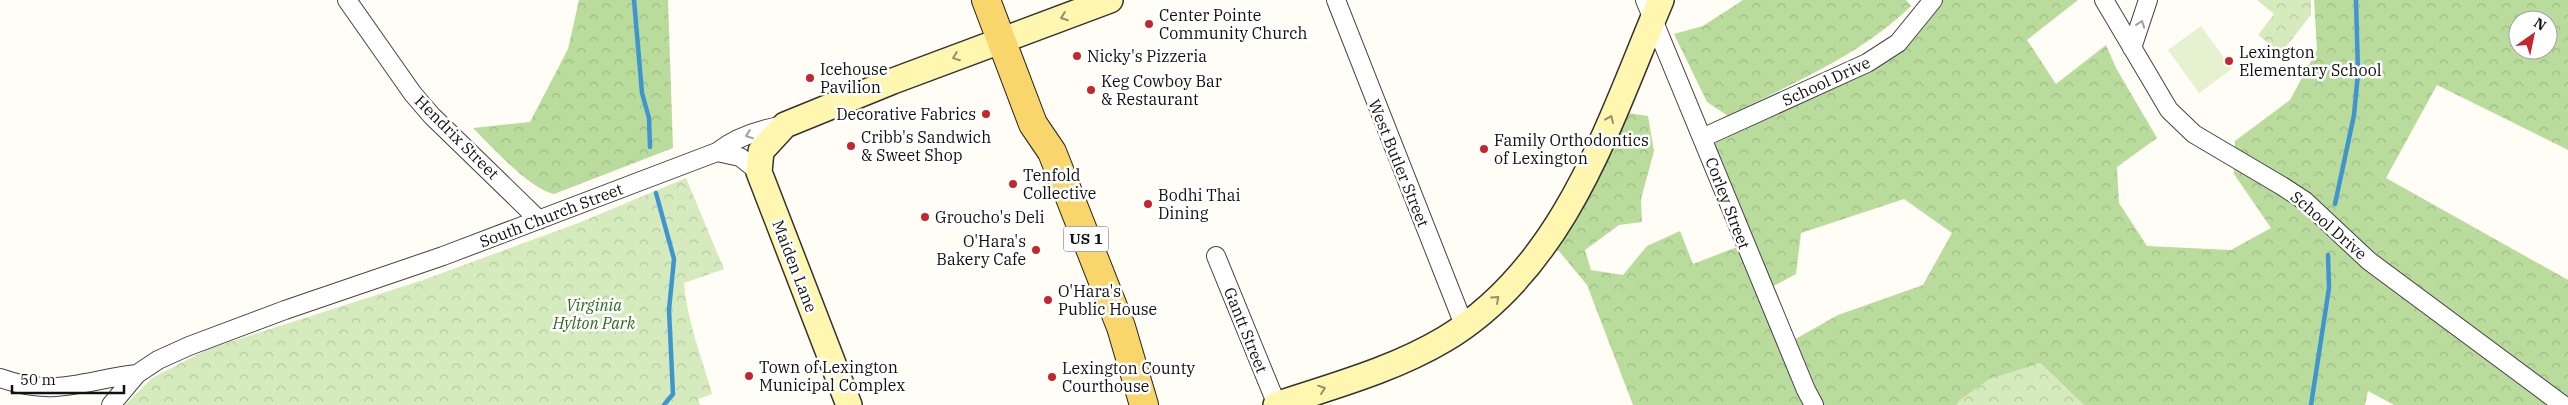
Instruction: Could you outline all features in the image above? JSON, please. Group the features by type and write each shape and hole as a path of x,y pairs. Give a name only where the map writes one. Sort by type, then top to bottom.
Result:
{"main road":[{"path":"986,0 1033,124 1036,157 1107,333 1130,364 1144,405"},
{"name":"South Church Street","path":"786,125 1002,40 1110,0"},
{"path":"1276,405 1390,366 1432,346 1464,326 1516,279 1559,223 1594,157 1653,6"},
{"path":"759,172 761,151 786,125"},
{"name":"Maiden Lane","path":"759,172 849,405"}],"street":[{"name":"Hendrix Street","path":"347,0 413,94 432,116 539,220"},
{"name":"West Butler Street","path":"1336,0 1382,122 1464,326"},
{"name":"School Drive","path":"1702,138 1868,63 1898,43 1933,0"},
{"name":"School Drive","path":"2104,0 2168,110 2194,134 2282,186 2305,202 2369,261 2564,405"},
{"path":"2132,48 2148,0"},
{"name":"Corley Street","path":"1653,6 1702,138 1763,291 1814,405"},
{"name":"South Church Street","path":"111,405 137,374 158,360 189,346 539,220 717,152 728,143 767,128 786,125"},
{"name":"Maiden Lane","path":"717,152 740,156 759,172"},
{"name":"Gantt Street","path":"1216,256 1276,405"},
{"path":"0,378 28,387 54,389 137,374"}],"green space":[{"path":"579,0 668,0 673,148 554,194 544,190 523,176 473,128 530,122 568,49"},
{"path":"1743,0 1906,0 1911,6 1870,40 1824,68 1728,116 1707,102 1674,34 1703,26"},
{"path":"1938,0 2078,0 2027,40 2056,84 2106,45 2116,68 2157,138 2117,167 2119,203 2147,246 2231,250 2271,228 2234,174 2235,141 2290,100 2317,50 2314,0 2568,0 2568,150 2437,85 2386,178 2568,280 2568,405 2394,405 2368,391 2365,405 2084,405 2040,363 1960,400 1957,405 1817,405 1790,342 1838,315 1923,285 1952,233 1904,199 1801,233 1796,274 1768,289 1711,145 1872,70"},
{"path":"2257,0 2311,0 2311,15 2281,53 2258,35 2274,14"},
{"path":"2201,26 2232,69 2199,93 2168,50"},
{"path":"1614,111 1648,116 1654,151 1641,199 1642,222 1619,225 1585,250 1591,270 1623,275 1647,246 1680,231 1693,264 1737,247 1811,405 1633,405 1587,285 1559,251 1543,246"},
{"name":"Virginia Hylton Park","path":"686,178 724,269 684,283 688,312 712,394 698,399 700,405 125,405 152,378 208,349 423,280 581,222"},
{"path":"2040,363 2084,405 1957,405 1960,400 1989,379"}],"waterway":[{"path":"634,0 642,93 649,118 650,147"},
{"path":"2335,204 2354,115 2358,73 2356,0"},
{"path":"656,193 674,259 669,310 673,394 664,405"},
{"path":"2311,405 2329,288 2328,255"}],"place":[{"name":"Center Pointe Community Church","path":"1149,24"},
{"name":"Nicky's Pizzeria","path":"1077,56"},
{"name":"Lexington Elementary School","path":"2229,61"},
{"name":"Icehouse Pavilion","path":"810,78"},
{"name":"Keg Cowboy Bar & Restaurant","path":"1091,90"},
{"name":"Decorative Fabrics","path":"986,114"},
{"name":"Cribb's Sandwich & Sweet Shop","path":"851,146"},
{"name":"Family Orthodontics of Lexington","path":"1484,149"},
{"name":"Tenfold Collective","path":"1013,184"},
{"name":"Bodhi Thai Dining","path":"1148,204"},
{"name":"Groucho's Deli","path":"925,217"},
{"name":"O'Hara's Bakery Cafe","path":"1036,250"},
{"name":"O'Hara's Public House","path":"1048,300"},
{"name":"Town of Lexington Municipal Complex","path":"749,376"},
{"name":"Lexington County Courthouse","path":"1052,377"}]}
